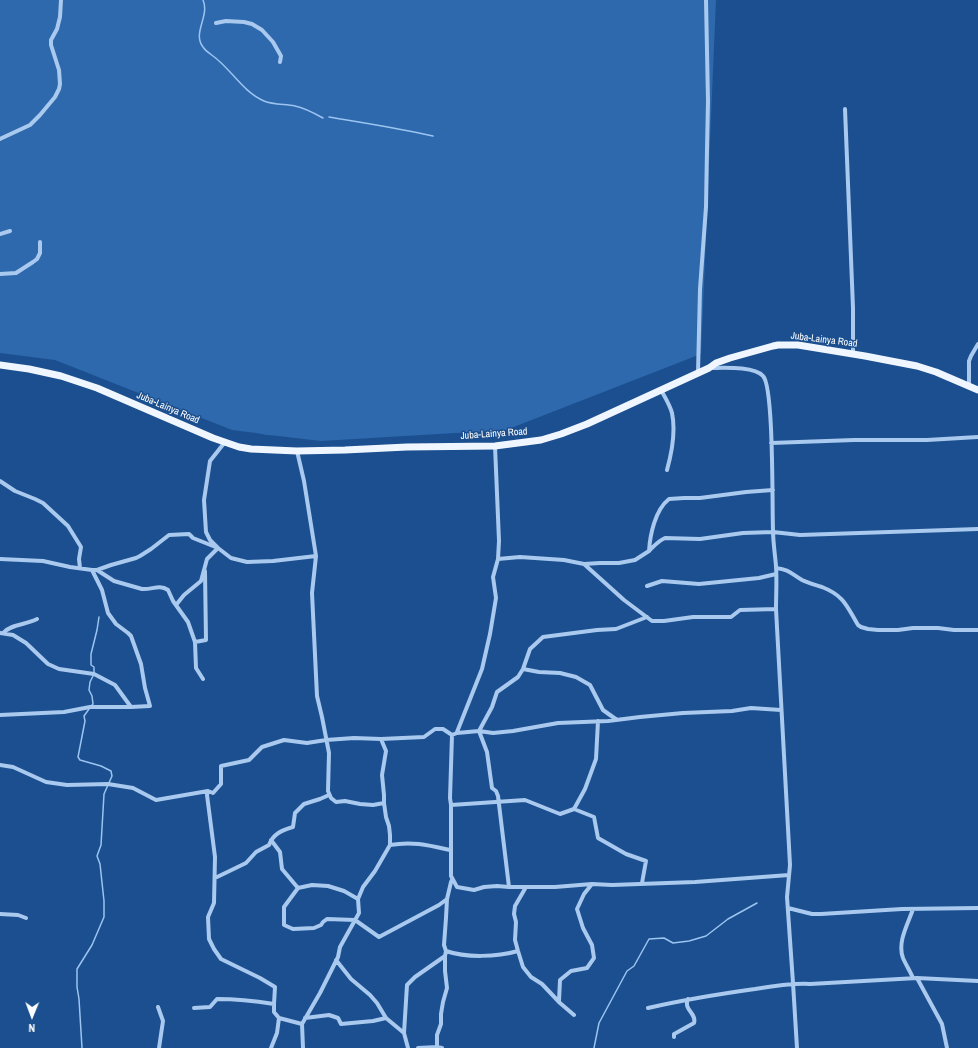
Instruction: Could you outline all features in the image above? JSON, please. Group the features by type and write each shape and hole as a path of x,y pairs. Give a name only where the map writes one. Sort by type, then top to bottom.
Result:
{"main road":[{"name":"Juba-Lainya Road","path":"0,365 29,369 61,376 97,388 213,438 239,447 250,449 297,451 495,446 541,440 587,424 709,368 716,363 778,345 808,346 853,353 917,366 936,372 978,390"}],"street":[{"path":"0,140 30,125 55,97 59,89 59,70 51,40 57,29 60,17 61,0"},
{"path":"698,373 700,289 706,208 708,101 706,0"},
{"path":"216,23 226,21 244,22 252,24 262,30 273,42 281,56 280,62"},
{"path":"846,109 853,308 853,353"},
{"path":"0,234 10,231"},
{"path":"0,274 16,273 33,262 40,253 40,242"},
{"path":"969,386 971,356 978,344"},
{"path":"709,368 736,368 762,374 766,379 769,397 773,490 773,532 776,568 776,609 790,865 787,897 794,983 797,1048"},
{"path":"661,390 671,410 673,423 672,449 667,470"},
{"path":"771,443 854,440 927,440 978,437"},
{"path":"225,442 210,460 204,500 206,532 210,540 231,558 248,562 273,561 316,556"},
{"path":"457,732 482,669 496,598 493,577 498,558 499,541 495,446"},
{"path":"297,451 304,481 316,556 312,593 317,696 328,753 328,784 330,795 336,802 345,801 366,805 384,804"},
{"path":"0,480 15,491 43,503 68,526 81,547 79,559 80,568"},
{"path":"649,551 652,527 662,506 669,499 700,498 773,490"},
{"path":"498,558 520,557 557,559 584,564 619,563 634,560 649,551 660,540 665,538 700,539 743,533 773,532 800,535 978,529"},
{"path":"95,570 136,558 169,535 190,534 193,538 218,548"},
{"path":"176,605 184,595 201,581 207,559 218,548"},
{"path":"0,559 43,561 95,570 114,581 136,588 147,589 164,587 168,590 188,622 196,642 196,668 203,679"},
{"path":"584,564 624,600 652,621 693,617 731,617 740,610 776,609"},
{"path":"196,642 206,640 205,567"},
{"path":"776,568 789,571 801,579 823,587 839,596 848,607 858,625 861,627 878,630 913,628 978,630"},
{"path":"0,715 64,712 90,707 131,708 150,706 144,688 141,664 131,636 116,624 108,613 95,570"},
{"path":"646,586 662,581 700,584 759,578 776,574"},
{"path":"509,887 498,796 496,791 492,788 487,752 479,731 498,692 518,677 523,669 530,649 543,637 616,629 647,617"},
{"path":"1,633 9,628 37,618"},
{"path":"1,633 13,635 26,643 48,664 59,669 94,674 115,685 131,708"},
{"path":"523,669 539,672 560,673 576,677 590,685 603,710 617,720"},
{"path":"0,765 13,767 46,782 72,785 108,784 133,788 156,800 208,791 213,793 222,784 221,766 249,760 262,747 284,740 307,743 354,738 424,737 435,729 443,729 452,734 479,731 493,733 558,723 617,720 683,713 732,711 751,708 781,710"},
{"path":"451,805 525,800 560,814 574,809 583,794 596,759 598,721"},
{"path":"452,734 450,850 451,876 457,887 474,890 484,887 497,886 555,887 592,884 612,885 696,882 789,876"},
{"path":"303,1048 302,1024 320,993 336,960 340,947 359,913 358,899 362,887 375,872 390,845 389,826 384,804 382,775 386,751 381,738"},
{"path":"208,791 207,795 215,878 214,903 208,917 209,939 221,958 275,987 274,1012 279,1018 302,1024"},
{"path":"215,878 246,863 256,852 270,845 271,840 281,830 293,827 295,813 304,804 330,795"},
{"path":"574,809 594,817 598,838 626,854 646,861 642,883"},
{"path":"271,840 280,852 282,869 298,888"},
{"path":"390,845 404,843 428,844 450,850"},
{"path":"418,1048 439,1048 437,1035 441,1024 443,1002 447,988 444,945 447,899 452,880"},
{"path":"558,1001 560,980 571,971 587,968 594,958 592,945 583,928 577,909 584,894 592,884"},
{"path":"358,899 344,891 328,886 312,885 298,888 284,906 284,925 293,929 314,928 321,925 327,919 355,920 379,937 439,905 447,899"},
{"path":"526,887 515,906 514,914 516,922 515,940 523,966 531,977 542,984 558,1001 574,1014"},
{"path":"788,908 812,914 913,909 978,908"},
{"path":"913,909 902,939 903,957 942,1024 947,1048"},
{"path":"0,914 18,915 26,918"},
{"path":"408,1048 404,1032 407,986 415,977 445,953 478,956 507,955 518,952"},
{"path":"336,960 351,979 377,1003 386,1018 404,1032"},
{"path":"648,1008 728,992 794,983 810,984 915,978 978,981"},
{"path":"194,1008 210,1008 216,1000 230,999 274,1004"},
{"path":"674,1037 674,1034 694,1023 695,1020 686,1005 688,999"},
{"path":"158,1007 163,1021 159,1048"},
{"path":"305,1018 329,1015 338,1018 341,1024 373,1021 386,1018"},
{"path":"271,1048 277,1033 279,1018"}],"shaded area":[{"path":"0,0 716,0 701,354 506,430 321,441 232,430 55,360 0,353"}],"waterway":[{"path":"203,0 205,6 199,36 200,42 206,51 217,59 245,88 257,98 272,103 299,107 323,118"},
{"path":"329,117 433,136"},
{"path":"91,706 93,704 92,696 89,690 90,682 94,674 94,667 91,665 91,654 99,617"},
{"path":"82,1048 77,969 92,945 104,917 104,901 100,864 97,856 101,845 104,794 112,776 111,771 101,766 80,760 78,757 85,721 84,716 89,709"},
{"path":"594,1048 599,1023 627,971 634,966 649,939 664,938 673,943 689,941 706,936 728,919 757,903"}]}
